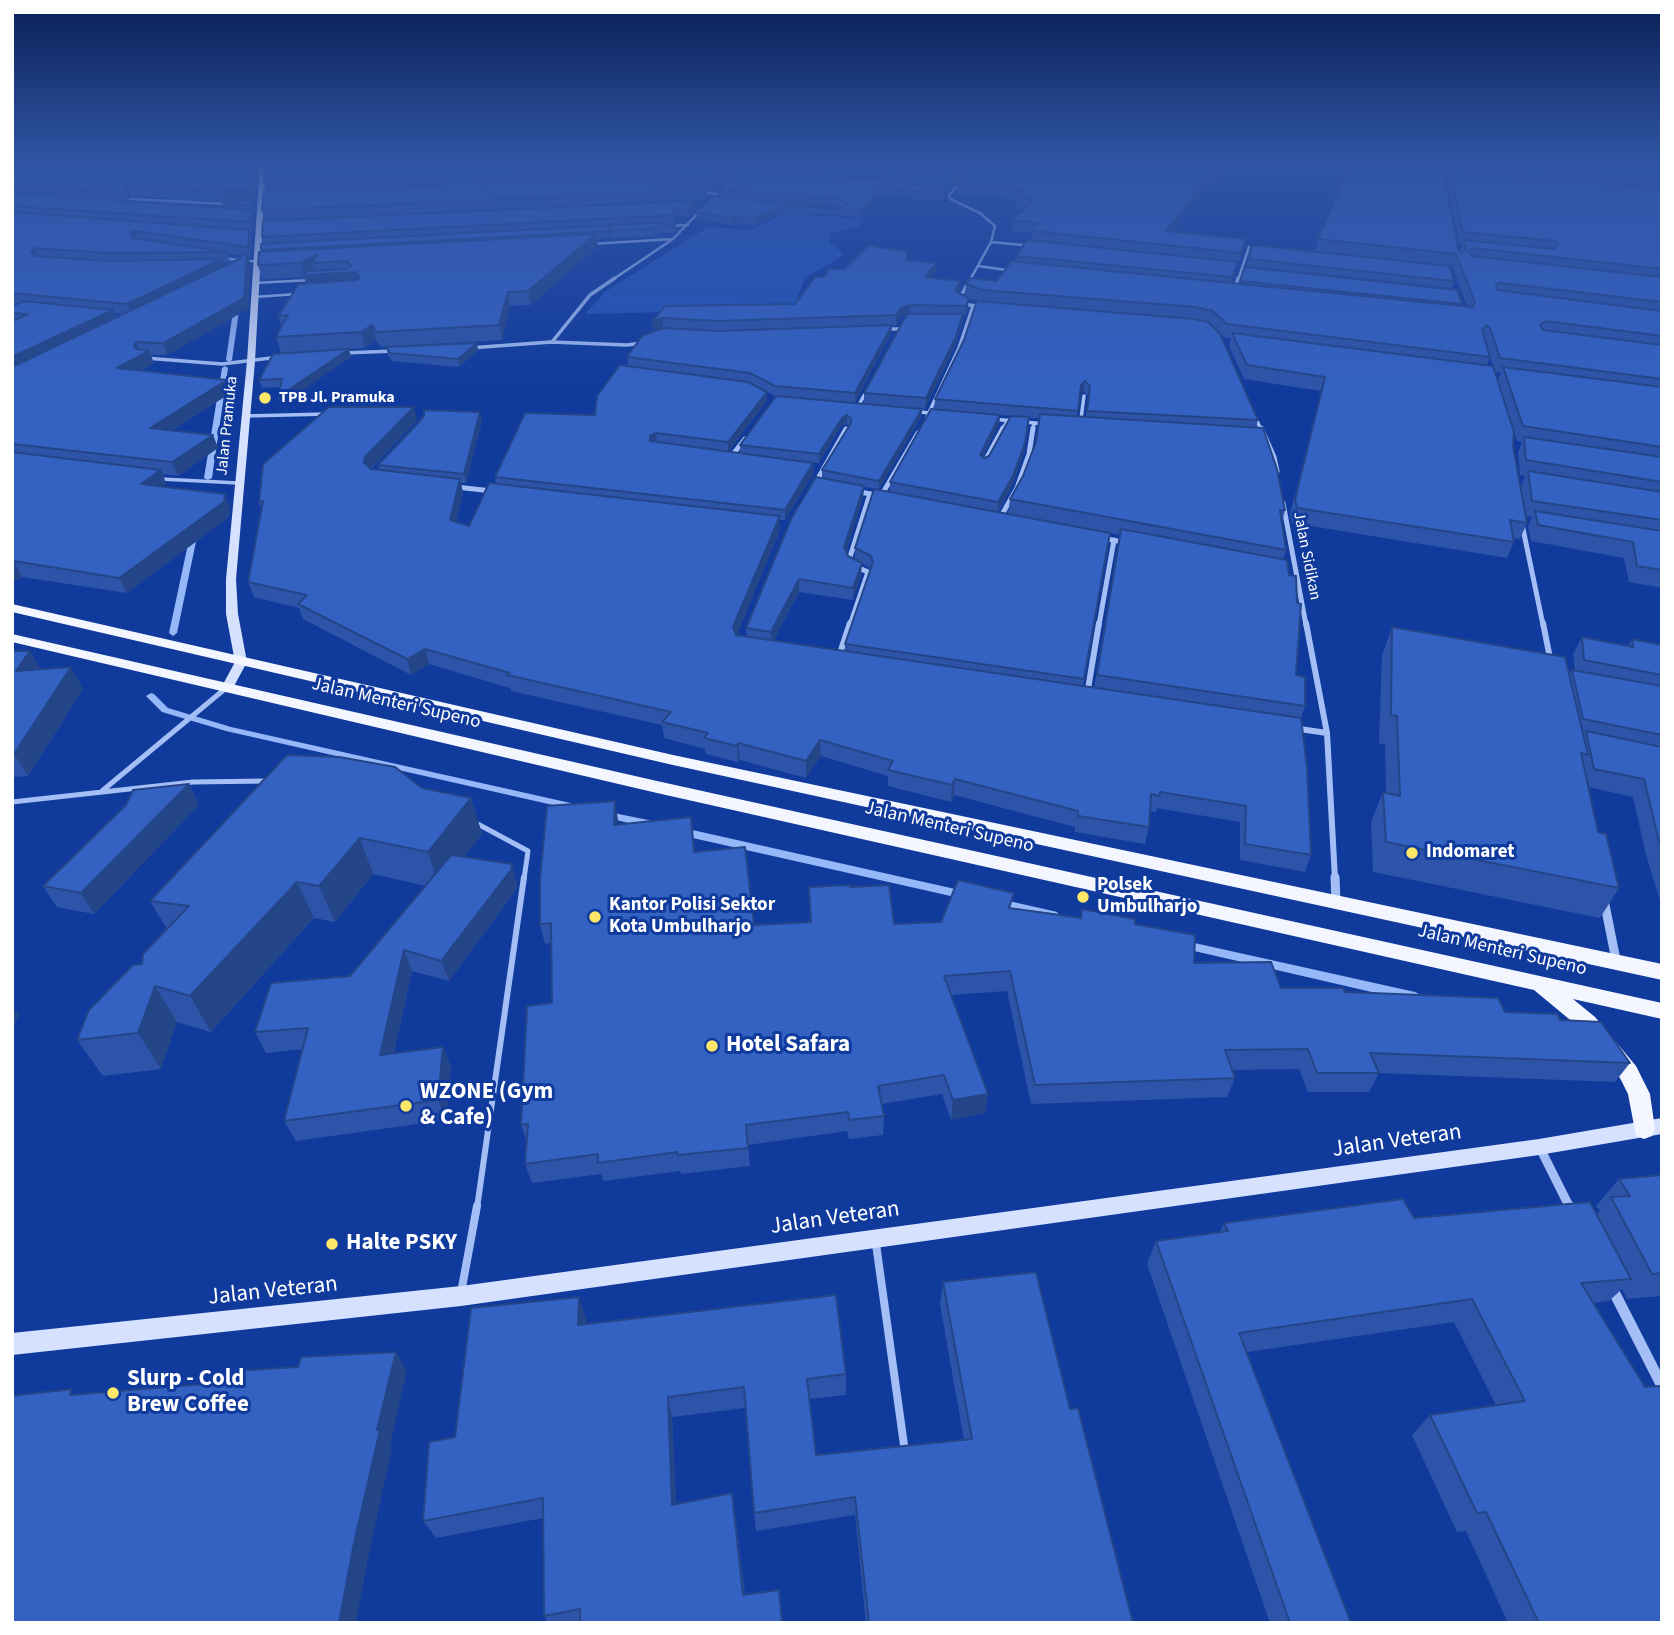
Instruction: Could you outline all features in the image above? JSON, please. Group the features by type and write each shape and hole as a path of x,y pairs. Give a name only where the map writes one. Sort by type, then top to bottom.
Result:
{"main road":[{"name":"Jalan Pramuka","path":"242,662 232,611 238,483 251,360 253,263 260,249 259,240"},
{"name":"Jalan Menteri Supeno","path":"12,608 673,760 1662,972"},
{"name":"Jalan Menteri Supeno","path":"12,638 657,787 1662,1011"},
{"path":"227,688 242,662"},
{"path":"657,787 673,760"},
{"path":"1538,982 1588,1023 1628,1072 1653,1128"},
{"name":"Jalan Veteran","path":"12,1343 461,1296 1539,1147 1653,1128"}],"street":[{"path":"579,244 649,240"},
{"path":"551,342 590,295 671,240"},
{"path":"991,308 973,306 960,299 990,242 1041,247"},
{"path":"1236,246 1260,249"},
{"path":"1247,293 1233,291 1249,247"},
{"path":"215,257 253,263"},
{"path":"240,267 269,261"},
{"path":"978,266 1019,271"},
{"path":"1229,268 1255,271"},
{"path":"881,496 930,413 973,306"},
{"path":"956,320 968,320"},
{"path":"894,339 902,321"},
{"path":"873,330 899,329"},
{"path":"459,348 551,342 635,345 650,338"},
{"path":"629,355 635,345"},
{"path":"340,353 406,350"},
{"path":"143,358 222,364 290,355"},
{"path":"858,408 870,385"},
{"path":"1080,426 1084,396"},
{"path":"847,407 869,409"},
{"path":"1250,407 1274,457 1279,483"},
{"path":"903,410 942,414"},
{"path":"245,416 339,414"},
{"path":"987,418 1057,425"},
{"path":"984,463 1008,421"},
{"path":"999,518 1017,488 1029,454 1034,423"},
{"path":"1068,425 1093,427"},
{"path":"730,458 752,429"},
{"path":"810,493 846,429"},
{"path":"1251,436 1265,437"},
{"path":"718,456 744,459"},
{"path":"810,468 824,469"},
{"path":"816,483 830,486"},
{"path":"443,486 505,493"},
{"path":"843,488 894,498"},
{"path":"838,659 868,572 849,561 870,494"},
{"name":"Jalan Sidikan","path":"1282,496 1327,733 1336,901"},
{"path":"986,516 1013,521"},
{"path":"1534,523 1521,521 1552,665"},
{"path":"1090,536 1140,545"},
{"path":"1087,696 1114,540"},
{"path":"1284,572 1298,574"},
{"path":"825,657 852,661"},
{"path":"1073,694 1100,698"},
{"path":"1287,727 1327,733"},
{"path":"1602,893 1616,961"},
{"path":"1539,1147 1576,1219"},
{"path":"1607,1279 1662,1386"}],"lane":[{"path":"254,283 323,280"},
{"path":"254,296 307,293"},
{"path":"159,479 238,483"},
{"path":"102,791 227,688"},
{"path":"12,802 193,782 273,782"},
{"path":"461,1296 476,1215 528,851 469,820"},
{"path":"875,1238 904,1445"}],"shaded area":[{"path":"687,240 829,240 843,253 841,257 805,278 793,309 585,314 606,291"}],"building":[{"path":"12,240 148,240 226,252 109,253 35,248 31,251 34,256 108,261 222,259 127,304 12,293"},
{"path":"201,240 248,240 248,247"},
{"path":"331,240 438,240 261,250 261,244"},
{"path":"478,240 588,240 528,291 508,292 499,325 377,332 372,325 361,332 276,337 288,315 278,316 299,284 357,280 360,277 356,272 304,275 307,271 347,269 351,266 347,261 312,263 318,254 301,263 258,265 259,252"},
{"path":"1027,240 1030,240 1238,262 1232,277 1016,256"},
{"path":"1120,240 1246,240 1241,253"},
{"path":"1330,240 1456,240 1461,253 1466,250 1464,240 1554,249 1558,245 1555,241 1548,240 1662,240 1662,269 1473,248 1468,252 1472,256 1662,277 1662,302 1500,283 1496,285 1497,290 1662,311 1662,336 1545,321 1540,325 1543,330 1662,345 1662,379 1500,358 1490,328 1486,325 1482,330 1490,357 1227,324 1213,311 1195,307 983,290 966,284 970,278 997,281 1011,261 1473,307 1475,302 1456,254"},
{"path":"869,245 907,252 907,260 936,263 925,277 960,281 955,291 969,298 966,306 910,305 901,308 896,315 718,321 662,318 652,322 665,306 795,304 815,277 824,277 829,269 844,269"},
{"path":"1253,245 1449,266 1454,281 1248,259"},
{"path":"243,254 247,254 244,298 163,343 136,342 136,349 149,351 117,368 227,380 150,428 213,435 172,462 12,444 12,367 241,258"},
{"path":"1245,267 1457,290 1462,304 1240,281"},
{"path":"24,301 113,310 12,357 12,321 28,314 12,313 12,306"},
{"path":"977,301 1208,322 1220,334 1258,420 1087,411 1090,386 1085,381 1081,385 1078,411 935,399 964,340"},
{"path":"907,314 963,314 956,336 926,398 864,393"},
{"path":"892,325 855,393 775,386 750,373 627,357 642,336 663,328 719,331"},
{"path":"1232,333 1493,366 1514,432 1513,446 1527,523 1510,520 1514,542 1297,508 1295,499 1325,377 1247,365"},
{"path":"477,343 458,359 390,353 386,347"},
{"path":"349,349 278,397 282,379 259,380 273,354"},
{"path":"620,365 748,382 767,392 728,442 656,433 650,436 650,441 813,463 785,510 495,477 525,413 595,415 597,396"},
{"path":"1503,367 1662,387 1662,447 1523,426"},
{"path":"776,396 922,409 879,481 822,470 851,423 847,415 842,418 819,454 740,445"},
{"path":"329,407 414,407 365,457 364,463 371,469 460,479 450,520 469,526 489,483 780,516 733,627 736,635 1301,718 1307,767 1311,855 1245,844 1246,806 1160,792 1160,796 1151,794 1149,827 1078,816 1078,811 955,779 952,785 888,770 893,761 820,740 806,761 738,743 737,746 704,738 708,733 662,722 671,712 507,675 510,673 425,649 407,659 298,604 307,595 248,582 263,501 259,503 263,464"},
{"path":"931,409 1000,415 980,455 984,458 989,456 1011,416 1029,417 1025,443 1013,476 998,502 890,482"},
{"path":"424,410 480,412 464,474 378,465 424,416"},
{"path":"1040,414 1263,428 1277,469 1285,510 1280,510 1286,550 1010,499 1023,476 1036,442"},
{"path":"1524,437 1662,457 1662,482 1526,460"},
{"path":"12,452 161,470 141,484 225,494 224,502 119,578 12,562"},
{"path":"1528,471 1662,492 1662,520 1532,501"},
{"path":"816,477 864,486 844,547 848,556 862,563 853,588 799,579 771,632 746,628 792,517"},
{"path":"874,489 1110,533 1084,679 845,644 873,562 871,556 855,548"},
{"path":"1535,511 1662,531 1662,570 1637,566 1633,542 1538,525"},
{"path":"1121,529 1287,560 1289,575 1296,576 1297,603 1301,604 1296,675 1305,677 1305,706 1097,675"},
{"path":"1392,627 1565,657 1588,755 1581,753 1598,832 1606,834 1619,888 1386,842 1383,792 1400,796 1397,716 1391,715"},
{"path":"1582,637 1633,647 1632,639 1662,645 1662,675 1584,660"},
{"path":"12,651 30,651 16,671 71,667 14,754 12,754"},
{"path":"1572,670 1662,686 1662,735 1583,719"},
{"path":"1586,731 1662,747 1662,850 1644,779 1594,769"},
{"path":"287,755 339,757 395,767 422,788 471,798 428,852 360,838 319,886 297,882 190,996 155,986 138,1033 77,1040 89,1010 133,965 142,964 143,954 189,906 150,901"},
{"path":"189,784 81,893 43,886 126,805 133,790"},
{"path":"615,801 614,825 691,817 694,852 745,847 754,925 811,922 809,887 850,885 889,885 894,924 941,922 958,880 1014,893 1009,908 1081,918 1082,909 1135,919 1135,924 1195,935 1194,963 1271,962 1281,988 1343,988 1345,992 1498,998 1505,1012 1557,1014 1560,1020 1601,1022 1630,1063 1370,1053 1379,1073 1317,1073 1308,1049 1225,1050 1235,1078 1035,1085 1010,971 944,976 988,1094 953,1100 944,1075 878,1086 884,1116 849,1120 848,1112 746,1125 748,1148 678,1155 677,1152 598,1163 598,1154 525,1164 528,1124 521,1125 527,1006 552,1003 551,923 540,924 540,879 547,806"},
{"path":"451,855 512,864 511,870 441,961 404,950 380,1055 443,1047 438,1100 284,1121 308,1028 255,1032 271,983 350,976"},
{"path":"1662,1175 1662,1273 1652,1274 1611,1197 1630,1196 1619,1179"},
{"path":"1403,1199 1414,1218 1590,1202 1631,1279 1581,1283 1645,1387 1659,1386 1662,1390 1662,1623 1539,1623 1486,1512 1477,1513 1430,1415 1525,1401 1472,1299 1239,1333 1351,1623 1290,1623 1156,1241 1228,1231 1224,1223"},
{"path":"1036,1272 1070,1409 1078,1408 1133,1623 869,1623 855,1497 754,1513 744,1387 668,1397 672,1505 732,1493 743,1595 779,1590 782,1623 580,1623 580,1609 544,1616 543,1498 423,1521 429,1442 455,1437 471,1308 579,1297 578,1325 836,1295 846,1374 807,1379 816,1455 972,1439 943,1282"},
{"path":"396,1352 377,1430 380,1430 339,1623 12,1623 12,1396 72,1389 70,1395 228,1382 232,1371 298,1367 301,1357"}],"waterway":[{"path":"229,360 237,304"},
{"path":"208,478 225,368"},
{"path":"173,633 194,532"},
{"path":"151,696 165,710 229,729 575,807"},
{"path":"604,814 653,825"},
{"path":"679,831 964,895"},
{"path":"1000,903 1053,915"},
{"path":"1181,944 1415,997"}],"place":[{"name":"TPB Jl. Pramuka","path":"265,398"},
{"name":"Indomaret","path":"1412,853"},
{"name":"Polsek Umbulharjo","path":"1083,897"},
{"name":"Kantor Polisi Sektor Kota Umbulharjo","path":"595,917"},
{"name":"Hotel Safara","path":"712,1046"},
{"name":"WZONE (Gym & Cafe)","path":"406,1106"},
{"name":"Halte PSKY","path":"332,1244"},
{"name":"Slurp - Cold Brew Coffee","path":"113,1393"}]}
